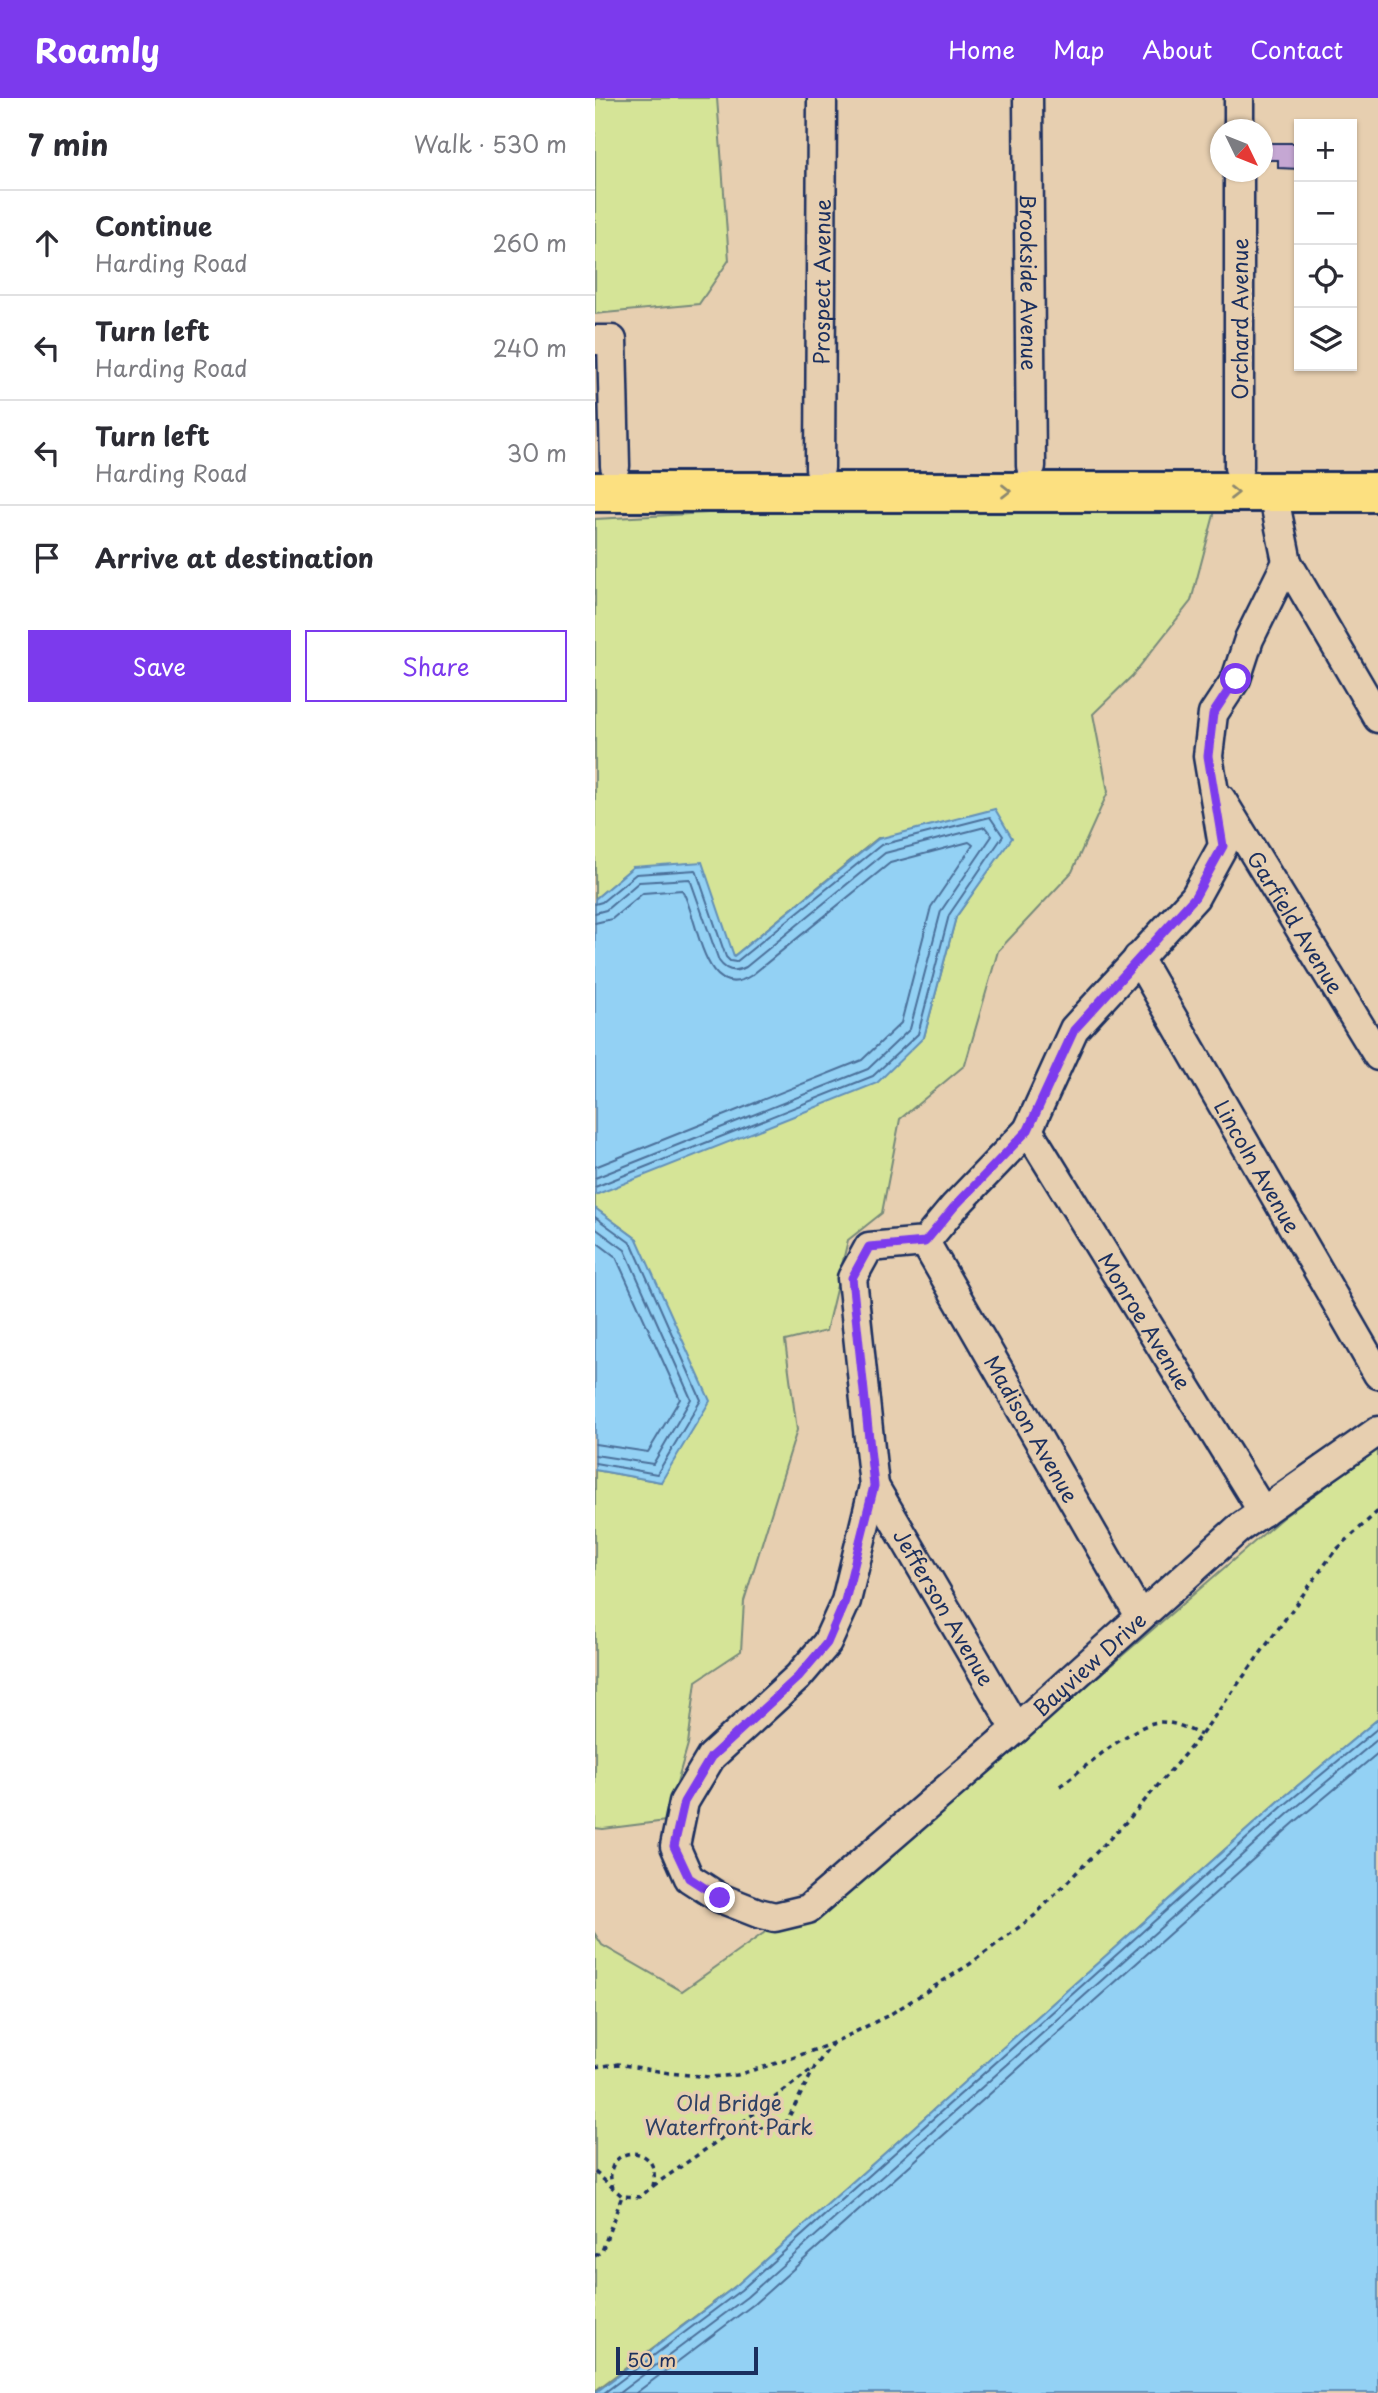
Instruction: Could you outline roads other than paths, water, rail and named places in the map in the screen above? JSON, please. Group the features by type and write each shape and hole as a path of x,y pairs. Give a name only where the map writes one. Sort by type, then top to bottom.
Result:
{"highway":[{"path":"603,462 820,468 1378,468"},
{"path":"603,462 1273,493 1378,492"}],"street":[{"name":"Prospect Avenue","path":"820,468 822,98"},
{"name":"Brookside Avenue","path":"1028,98 1031,466"},
{"path":"1239,98 1239,119"},
{"name":"Orchard Avenue","path":"1239,182 1239,467"},
{"path":"595,340 612,340 603,462"},
{"path":"1273,493 1287,562 1378,718"},
{"path":"874,1486 852,1278 869,1247 925,1242 954,1207 1028,1130 1074,1030 1195,897 1223,846 1208,756 1213,714 1236,679 1249,639 1287,562"},
{"name":"Garfield Avenue","path":"1214,788 1378,1056"},
{"name":"Lincoln Avenue","path":"1138,958 1378,1374"},
{"name":"Monroe Avenue","path":"1028,1130 1263,1512"},
{"name":"Madison Avenue","path":"925,1242 1140,1616"},
{"name":"Bayview Drive","path":"874,1486 845,1601 827,1643 798,1677 711,1757 684,1802 674,1846 689,1878 720,1898 758,1913 775,1917 809,1909 1016,1729 1238,1530 1378,1431"},
{"name":"Jefferson Avenue","path":"874,1486 1016,1729"}],"water":[{"path":"995,809 1012,838 956,917 924,1037 877,1083 595,1195 595,899 633,867 702,862 734,956 878,839"},
{"path":"595,1208 637,1239 710,1401 661,1482 595,1470"},
{"path":"1378,1719 1378,2393 595,2393 737,2285 1278,1802"}],"park label":[{"name":"Old Bridge Waterfront Park","path":"729,2114"}]}
